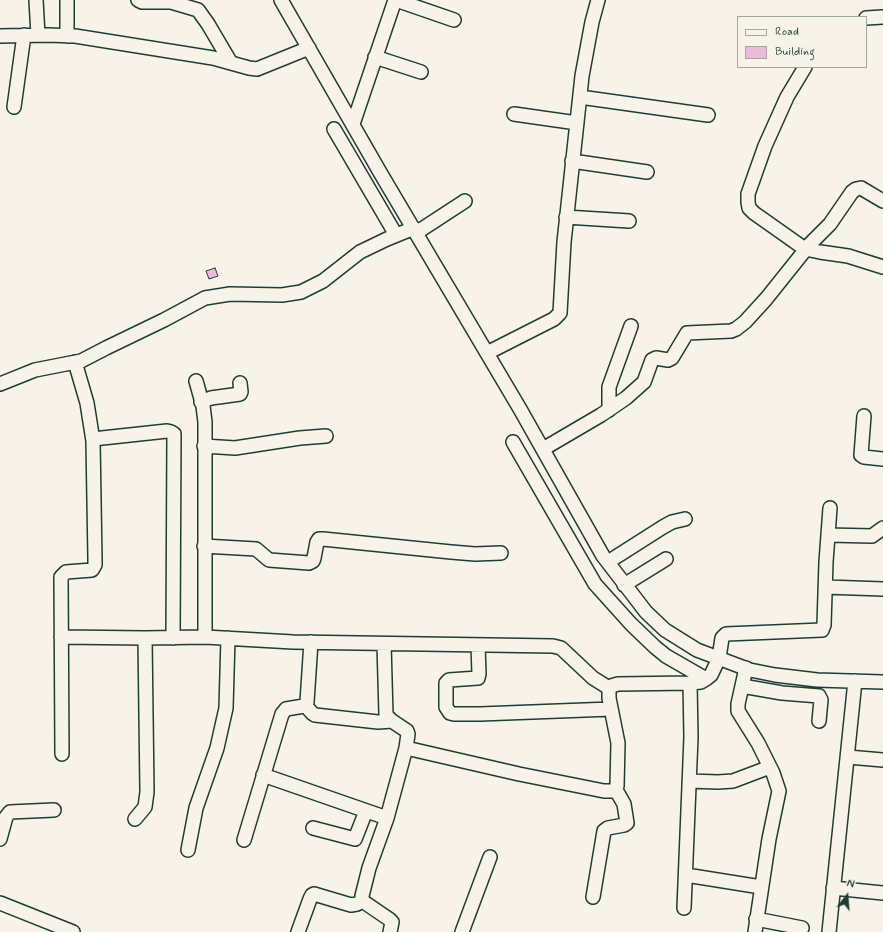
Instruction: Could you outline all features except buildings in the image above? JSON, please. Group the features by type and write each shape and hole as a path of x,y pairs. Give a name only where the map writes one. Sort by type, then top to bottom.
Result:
{"street":[{"path":"14,107 31,35 36,0"},
{"path":"67,0 68,36"},
{"path":"138,0 142,2 171,2 198,10 231,63"},
{"path":"281,0 301,51 353,124 608,562 646,612 665,630 697,650 714,668"},
{"path":"353,124 396,0 454,20"},
{"path":"487,353 558,317 561,310 566,217 576,123 587,46 598,0"},
{"path":"867,18 883,17"},
{"path":"0,36 68,36 201,56 257,69 301,51"},
{"path":"376,57 421,72"},
{"path":"804,68 782,106 765,146 747,198 749,208 754,214 805,249 848,256 883,267"},
{"path":"580,97 708,116"},
{"path":"514,114 576,123"},
{"path":"334,129 396,235"},
{"path":"572,161 646,172"},
{"path":"543,449 609,410 642,384 654,358 668,360 672,358 687,333 731,331 745,322 766,299 805,249 830,224 852,192 856,189 861,188 883,200"},
{"path":"0,384 35,370 87,359 106,348 164,320 198,300 230,294 282,295 301,292 324,281 360,252 396,235 415,231 465,201"},
{"path":"566,217 628,220"},
{"path":"609,410 609,387 631,326"},
{"path":"62,754 61,577 66,572 92,570 95,565 93,439 87,403 75,362"},
{"path":"196,381 205,422 205,637"},
{"path":"201,402 211,398 240,394 240,383"},
{"path":"864,416 861,455 883,459"},
{"path":"93,439 167,431 174,434 173,638"},
{"path":"204,446 235,448 300,438 326,436"},
{"path":"513,442 595,584 655,648 666,656 744,677 782,693 820,696 819,721"},
{"path":"609,688 618,684 701,682 714,668 722,638 726,634 822,630 824,625 830,508"},
{"path":"608,562 662,527 672,522 685,519"},
{"path":"828,535 872,536 883,528"},
{"path":"204,546 256,549 269,560 309,563 313,561 317,542 323,539 475,554 501,553"},
{"path":"624,585 666,559"},
{"path":"826,587 883,588"},
{"path":"62,637 205,637 384,644 552,646 561,648 593,678 609,688"},
{"path":"135,819 143,812 147,792 145,638"},
{"path":"188,850 196,808 217,748 224,715 227,693 228,638"},
{"path":"305,705 307,702 311,642"},
{"path":"384,644 386,715 407,731 408,734 406,748 387,818 362,890 362,899 389,918 392,922 390,932"},
{"path":"478,645 479,677 475,679 449,680 446,683 446,707 450,713 480,714 611,708"},
{"path":"744,677 775,675 817,680 854,687 883,682"},
{"path":"744,677 738,704 738,711 758,743 778,787 778,796 755,926 802,928"},
{"path":"684,908 690,781 690,683"},
{"path":"829,932 854,687"},
{"path":"593,897 604,831 608,828 627,823 624,804 616,790 618,743 611,708 609,688"},
{"path":"305,705 312,713 316,715 378,722 392,721"},
{"path":"244,840 284,711 305,705"},
{"path":"406,748 604,792 616,790"},
{"path":"848,757 883,760"},
{"path":"690,781 733,781 770,767"},
{"path":"263,775 387,818"},
{"path":"0,838 6,816 10,812 54,810"},
{"path":"313,828 355,839 366,810"},
{"path":"462,932 490,857"},
{"path":"686,875 761,887"},
{"path":"833,888 883,893"},
{"path":"298,932 310,899 314,894 351,905 363,901"},
{"path":"0,903 73,932"}]}
